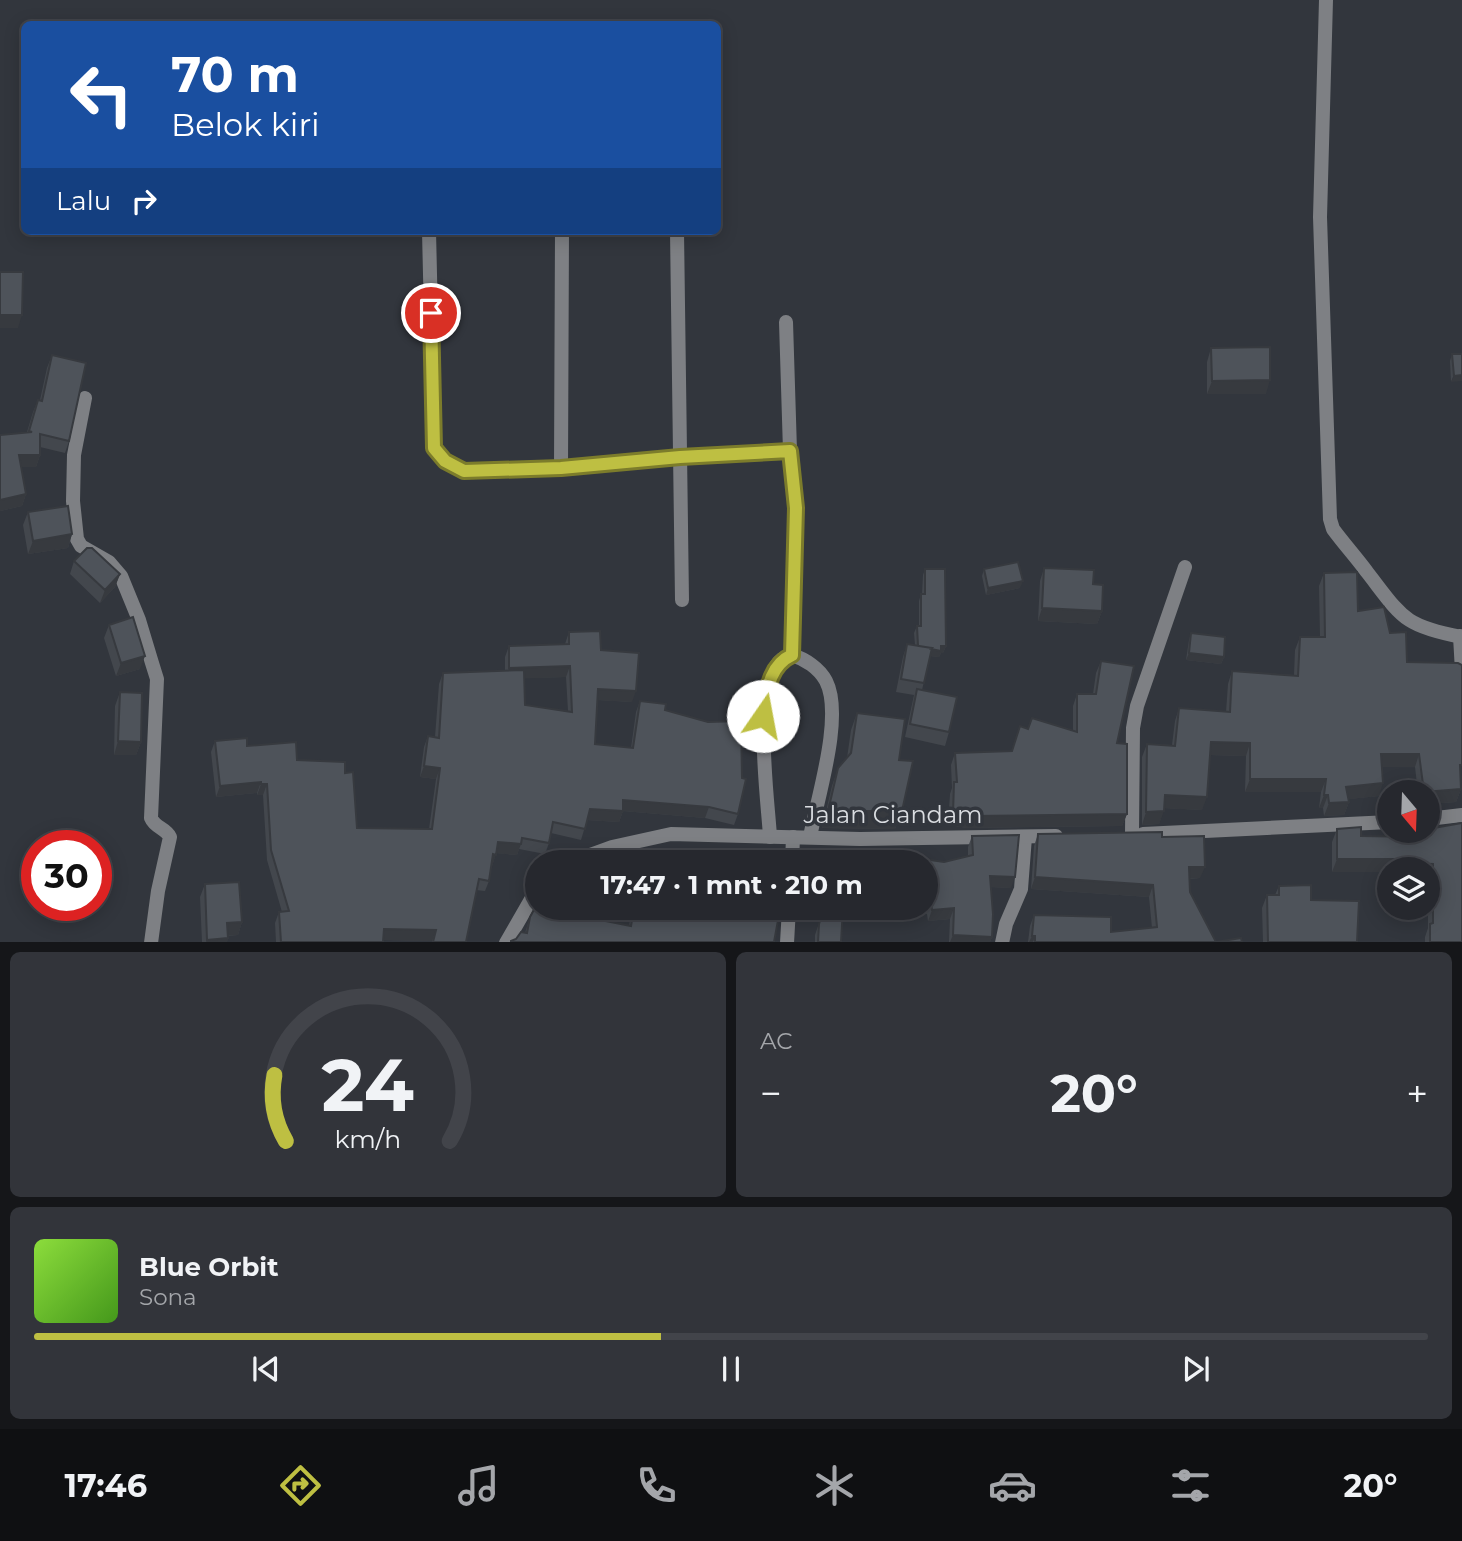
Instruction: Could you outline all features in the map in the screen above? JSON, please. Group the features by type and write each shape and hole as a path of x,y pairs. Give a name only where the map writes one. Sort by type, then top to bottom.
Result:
{"street":[{"path":"1326,0 1320,217 1330,519 1333,529 1395,610 1427,629 1461,637 1462,671"},
{"path":"429,235 434,448 445,461 464,471 561,468 680,457 790,451"},
{"path":"561,468 562,235"},
{"path":"677,235 682,600"},
{"path":"786,322 790,451 796,508 792,655"},
{"path":"85,398 74,455 73,501 77,539 81,547 116,567 139,620 157,679 151,818 153,824 167,832 170,837 158,891 151,942"},
{"path":"1185,567 1137,706 1133,728 1126,835 1377,823"},
{"path":"770,837 763,716 773,671 782,660 792,655 807,660 826,681 832,704 831,734 810,837"},
{"path":"1440,818 1462,815"},
{"name":"Jalan Ciandam","path":"604,850 671,834 770,837 1071,836"},
{"path":"792,850 793,837"},
{"path":"1002,942 1006,924 1021,889 1026,837"},
{"path":"507,942 525,910"},
{"path":"787,942 788,920"}],"building":[{"path":"0,272 23,272 22,315 0,315"},
{"path":"1270,347 1270,380 1212,381 1211,348"},
{"path":"1452,354 1462,354 1462,375 1454,376"},
{"path":"52,355 86,363 69,441 40,434 40,455 19,455 26,494 0,500 0,435 32,432 29,431 38,400 42,401"},
{"path":"68,506 72,534 33,541 28,512"},
{"path":"87,548 92,548 120,574 105,590 74,561"},
{"path":"1018,562 1023,581 988,588 984,569"},
{"path":"1044,568 1094,570 1093,584 1103,585 1102,611 1042,608"},
{"path":"925,569 945,569 946,646 941,646 941,651 918,646 917,626 921,626 921,594 925,594"},
{"path":"1357,572 1358,611 1384,607 1390,633 1406,632 1407,662 1462,665 1461,789 1440,791 1440,780 1422,780 1419,754 1381,754 1383,780 1377,780 1377,784 1346,787 1349,802 1329,803 1328,795 1324,795 1326,779 1250,779 1250,743 1211,742 1207,797 1165,795 1164,811 1146,812 1147,744 1175,746 1179,708 1230,712 1232,671 1298,676 1300,637 1325,637 1324,573"},
{"path":"133,617 145,656 121,663 109,625"},
{"path":"600,631 601,650 639,653 636,691 598,689 595,744 633,748 640,701 666,704 665,710 708,722 741,721 742,778 746,779 738,814 709,807 623,800 623,811 590,809 585,829 553,822 549,843 522,838 521,844 498,842 496,855 493,854 489,881 479,879 466,942 433,942 436,930 384,929 383,942 281,942 279,912 289,911 271,850 267,784 261,782 220,786 215,741 247,738 247,746 296,742 297,760 345,762 345,773 353,772 357,828 432,829 440,768 424,766 428,736 439,738 443,673 524,670 525,705 572,712 570,666 509,668 509,646 569,644 569,632"},
{"path":"1191,633 1225,637 1224,657 1189,653"},
{"path":"907,644 932,648 924,683 901,679"},
{"path":"1101,661 1134,666 1117,743 1127,744 1127,814 953,814 954,782 957,782 955,753 1012,751 1020,726 1028,729 1032,718 1077,732 1077,694 1096,694"},
{"path":"917,689 957,697 949,732 910,724"},
{"path":"120,692 142,693 141,742 118,741"},
{"path":"857,713 905,719 899,760 913,761 902,811 828,811 838,768 851,753"},
{"path":"1462,823 1462,942 1430,942 1430,924 1433,920 1440,920 1440,857 1337,859 1337,829 1361,827 1361,836 1377,836 1377,844 1440,844 1440,827"},
{"path":"1162,832 1162,837 1204,836 1205,867 1189,867 1190,892 1216,942 1035,942 1035,936 1032,936 1034,915 1111,917 1111,932 1157,927 1153,885 1035,877 1038,834"},
{"path":"1019,835 1015,877 990,876 992,937 953,935 954,908 938,909 938,861 973,855 972,836"},
{"path":"239,882 242,922 227,923 228,938 207,940 205,884"},
{"path":"1311,885 1311,900 1359,901 1357,942 1268,942 1267,895 1279,895 1279,886"},
{"path":"529,920 600,920 631,926 632,920 778,920 774,942 511,942 521,932 527,933"},
{"path":"820,920 842,920 841,942 818,942"},
{"path":"1241,938 1242,942 1216,942"}],"route":[{"path":"431,313 434,448 445,461 464,471 561,468 680,457 790,451 796,508 792,655 782,660 773,671 763,716"}]}
